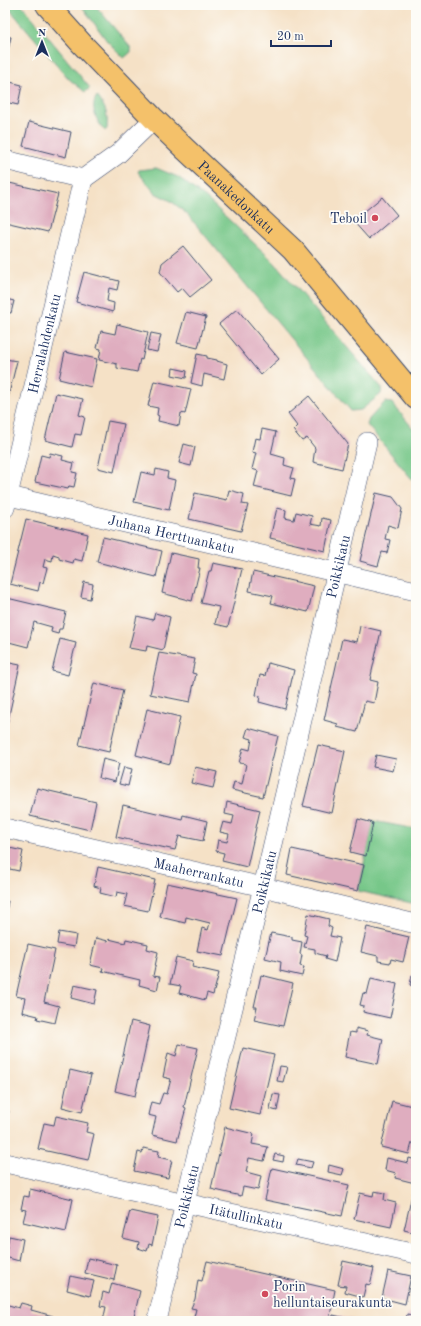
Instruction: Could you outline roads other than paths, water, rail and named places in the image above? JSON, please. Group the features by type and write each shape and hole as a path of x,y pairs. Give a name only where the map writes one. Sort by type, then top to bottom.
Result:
{"main road":[{"name":"Paanakedonkatu","path":"47,5 154,119 293,250 416,398"}],"street":[{"path":"5,160 83,179 118,154 154,119"},
{"name":"Herralahdenkatu","path":"6,500 83,179"},
{"name":"Poikkikatu","path":"157,1321 263,887 367,442"},
{"name":"Juhana Herttuankatu","path":"6,500 337,572"},
{"path":"337,572 416,591"},
{"name":"Maaherrankatu","path":"5,828 263,887 416,924"},
{"name":"Itätullinkatu","path":"5,1163 416,1254"}],"place":[{"name":"Teboil","path":"375,218"},
{"name":"Porin helluntaiseurakunta","path":"265,1294"}]}
